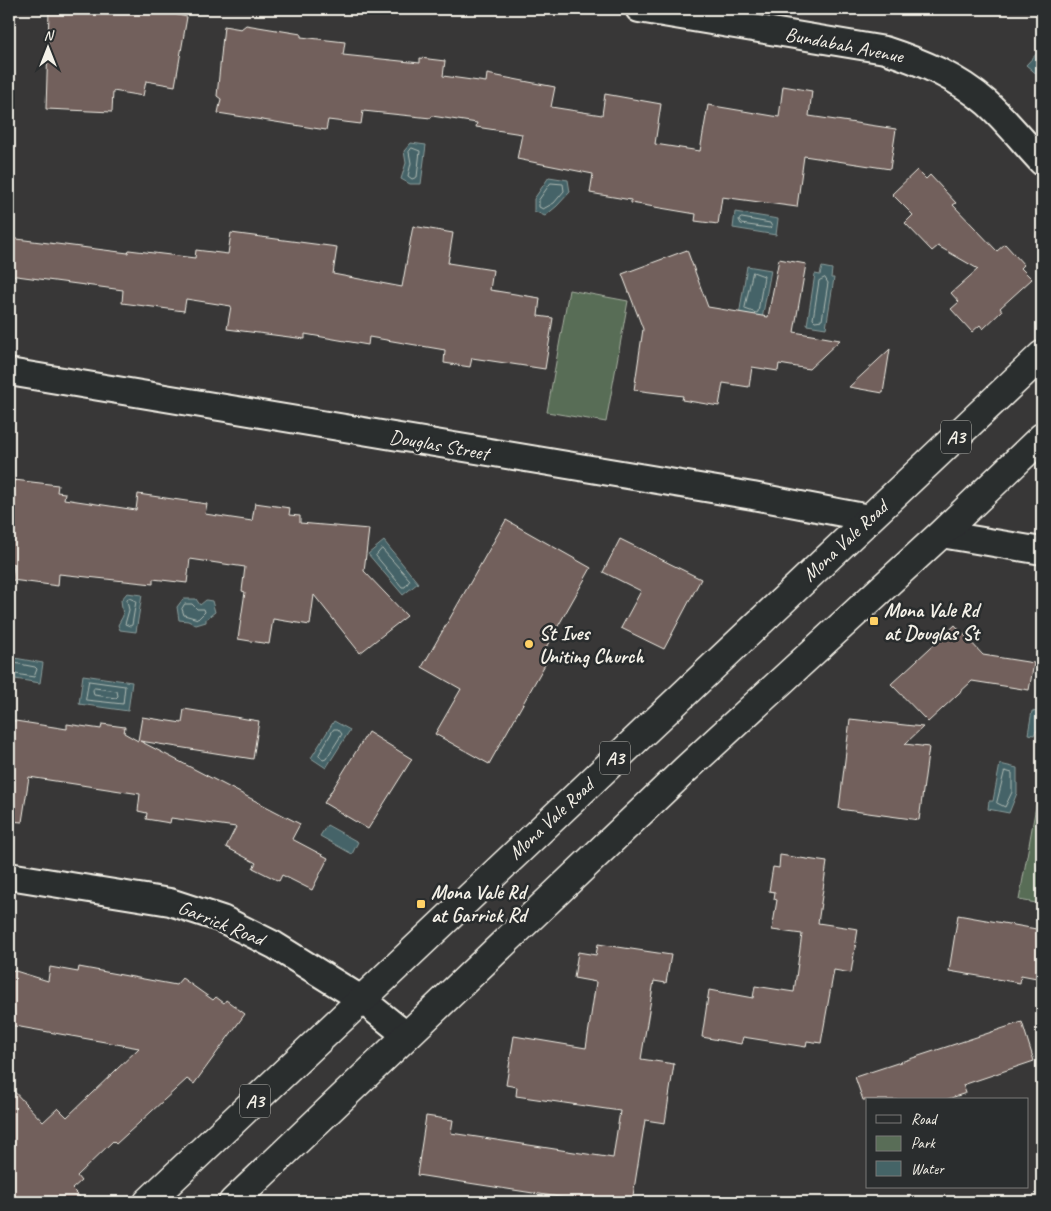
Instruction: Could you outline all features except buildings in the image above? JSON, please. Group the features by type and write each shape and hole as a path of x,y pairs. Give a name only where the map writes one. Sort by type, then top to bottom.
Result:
{"highway":[{"name":"Mona Vale Road","path":"148,1202 1042,355"},
{"path":"233,1202 686,769 941,534 1042,437"}],"street":[{"name":"Bundabah Avenue","path":"639,9 885,50 916,60 952,77 987,104 1042,162"},
{"name":"Douglas Street","path":"9,372 753,496 869,518"},
{"path":"941,534 1042,551"},
{"name":"Garrick Road","path":"9,876 170,902 222,919 274,945 361,999 407,1036"}],"green space":[{"path":"569,290 628,301 606,422 547,412"},
{"path":"1042,773 1042,904 1019,900"}],"water":[{"path":"1042,48 1042,73 1039,76 1026,65"},
{"path":"411,143 426,145 421,184 410,184 401,179 406,163 404,151"},
{"path":"549,177 568,180 570,192 545,216 534,211 534,199"},
{"path":"735,212 778,219 776,235 733,228"},
{"path":"747,266 771,270 762,319 739,316"},
{"path":"822,267 832,269 831,278 834,278 826,328 807,325 815,274 820,275"},
{"path":"384,541 418,583 403,595 368,554"},
{"path":"127,593 142,595 136,632 120,630 118,625 123,616 121,600"},
{"path":"183,599 196,599 200,605 206,600 212,601 215,612 206,619 206,622 196,625 188,621 179,620 177,607"},
{"path":"9,657 43,663 40,683 9,678"},
{"path":"83,675 132,682 128,711 79,704"},
{"path":"1032,711 1042,713 1042,733 1036,731 1034,735 1028,734"},
{"path":"334,721 350,730 326,768 311,758"},
{"path":"1000,764 1017,768 1017,793 1009,813 988,809 989,801 993,801"},
{"path":"327,825 358,842 352,854 320,836"}],"place":[{"name":"Mona Vale Rd at Douglas St","path":"874,621"},
{"name":"St Ives Uniting Church","path":"529,644"},
{"name":"Mona Vale Rd at Garrick Rd","path":"421,904"}]}
